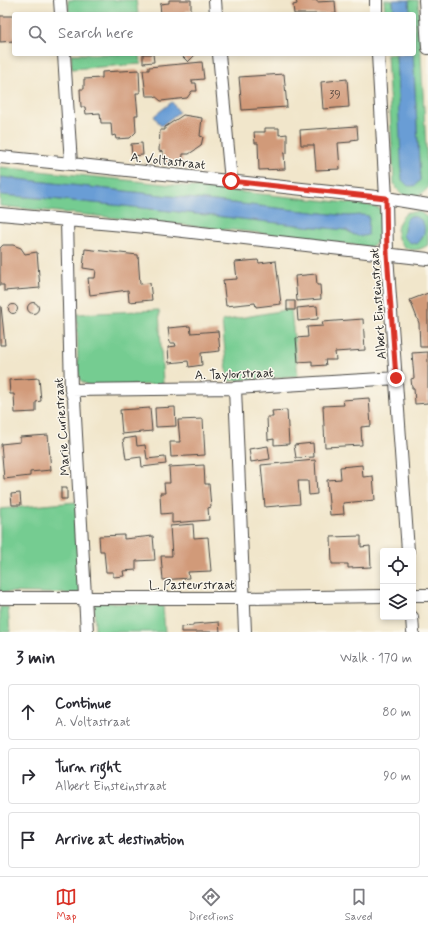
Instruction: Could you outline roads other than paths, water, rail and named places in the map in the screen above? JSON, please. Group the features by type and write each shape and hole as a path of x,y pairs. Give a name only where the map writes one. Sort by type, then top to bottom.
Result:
{"street":[{"path":"60,0 61,12"},
{"path":"215,0 216,12"},
{"path":"376,0 376,12"},
{"path":"426,0 428,48"},
{"path":"64,56 71,164"},
{"path":"219,56 231,181"},
{"name":"Albert Einsteinstraat","path":"378,56 386,198 387,254 408,548"},
{"name":"A. Voltastraat","path":"0,157 386,198 428,205"},
{"path":"0,214 157,228 428,259"},
{"name":"Marie Curiestraat","path":"67,220 71,390 74,399 87,632"},
{"name":"A. Taylorstraat","path":"71,390 235,388 396,378"},
{"path":"235,388 245,632"},
{"path":"416,595 428,595"},
{"name":"L. Pasteurstraat","path":"0,598 243,598 380,596"},
{"path":"412,620 413,632"}],"water":[{"path":"393,0 409,0 410,12 394,12"},
{"path":"396,56 413,56 420,180 415,186 408,186 402,180"},
{"path":"172,102 179,112 161,126 154,116"},
{"path":"0,177 348,216 369,216 368,235 356,236 346,230 87,202 0,195"},
{"path":"410,216 420,219 424,227 423,236 417,244 409,242 403,236 406,220"}]}
